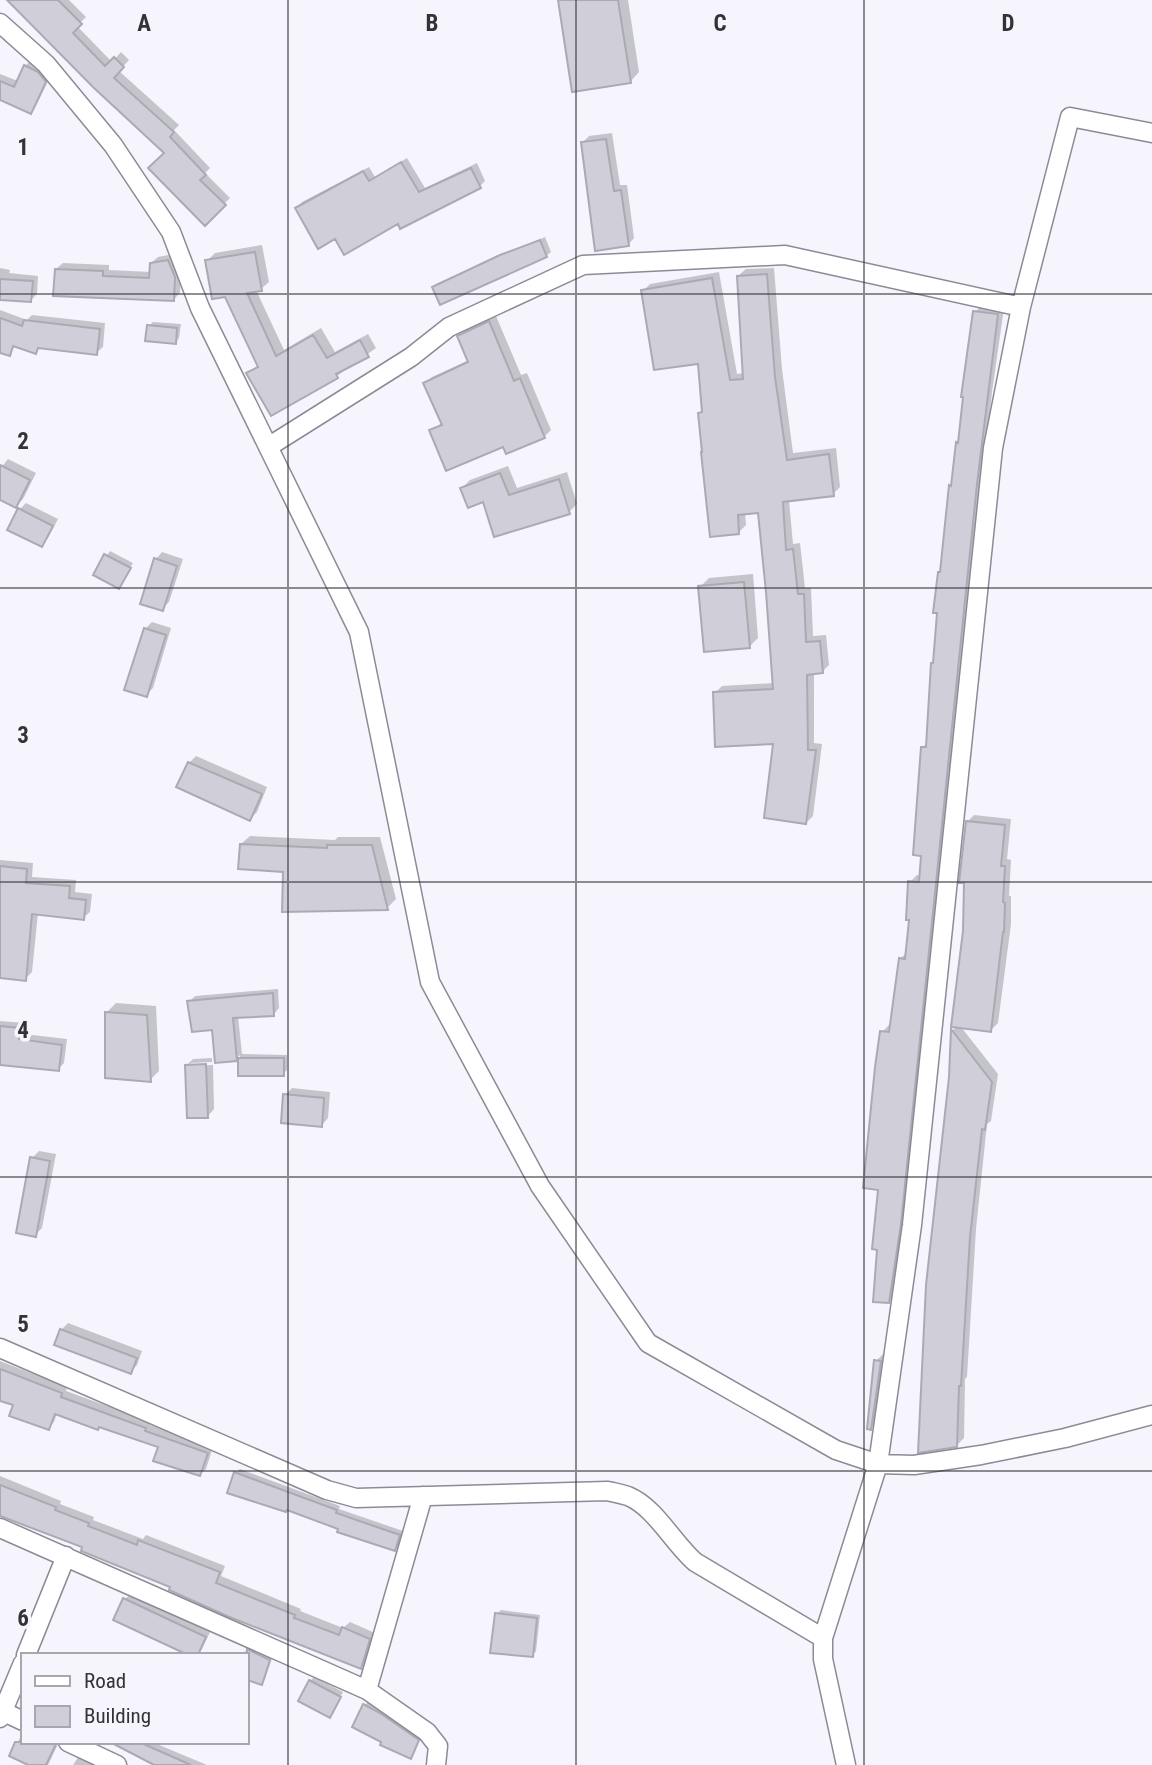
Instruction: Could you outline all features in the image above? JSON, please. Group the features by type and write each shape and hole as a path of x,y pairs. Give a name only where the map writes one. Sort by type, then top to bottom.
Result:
{"street":[{"path":"0,23 46,64 113,145 171,232 200,308 359,632 430,982 540,1186 648,1343 836,1450 878,1464 914,1465 981,1455 1065,1438 1152,1415"},
{"path":"846,1765 823,1659 823,1638 878,1464 912,1225 993,448 1021,307 1070,117 1152,133"},
{"path":"268,447 411,357 449,327 583,265 785,255 1021,307"},
{"path":"0,1349 327,1490 356,1497 607,1491 630,1497 649,1510 680,1549 695,1562 823,1638"},
{"path":"368,1690 423,1496"},
{"path":"0,1528 368,1690 427,1732 438,1746 436,1765"},
{"path":"27,1653 66,1556"},
{"path":"21,1668 1,1713 21,1720"},
{"path":"72,1744 117,1765"}],"building":[{"path":"7,0 58,0 82,24 73,33 105,66 114,57 124,67 114,78 174,132 170,137 206,175 200,180 226,205 205,226 148,168 164,153 94,88"},
{"path":"558,0 618,0 631,83 572,92"},
{"path":"24,65 38,72 46,82 31,114 0,100 0,81 14,87"},
{"path":"606,139 614,191 621,190 629,246 595,251 581,142"},
{"path":"401,162 419,192 471,168 481,188 400,229 398,224 344,255 335,239 318,249 295,208 363,171 369,181"},
{"path":"540,240 547,257 440,305 432,287 500,255"},
{"path":"255,252 262,291 247,293 276,356 313,335 327,358 360,340 369,357 336,374 338,378 271,416 246,373 258,367 225,297 212,299 205,260"},
{"path":"168,260 175,277 174,301 53,296 55,269 103,271 103,276 149,278 150,263"},
{"path":"767,274 775,377 787,460 829,454 834,496 783,502 786,550 793,549 798,594 804,594 806,642 820,641 823,673 807,675 808,750 816,750 806,824 764,818 773,744 715,747 713,692 773,689 758,513 738,515 739,534 710,537 698,413 702,412 698,364 654,370 641,290 712,278 730,380 743,379 737,276"},
{"path":"0,279 33,281 31,302 0,300"},
{"path":"973,311 998,314 977,484 901,1224 889,1303 873,1302 877,1250 872,1249 878,1190 863,1188 875,1067 880,1031 889,1032 899,958 905,959 909,920 906,920 908,881 919,882 921,856 913,855 921,747 926,747 933,663 937,613 933,613 949,485 951,486 956,442 958,443 961,397"},
{"path":"0,318 22,326 24,320 100,329 97,355 38,348 36,354 13,346 10,356 0,353"},
{"path":"489,321 514,381 520,378 545,438 506,454 503,447 446,471 429,430 442,425 423,383 468,362 457,336"},
{"path":"147,325 177,328 176,344 145,341"},
{"path":"0,465 30,480 16,508 0,500"},
{"path":"500,473 509,495 559,479 570,514 494,537 483,502 468,508 460,488"},
{"path":"18,508 53,526 42,547 7,530"},
{"path":"104,554 131,568 119,589 93,575"},
{"path":"154,558 177,566 163,611 140,604"},
{"path":"744,582 750,648 704,652 698,586"},
{"path":"144,628 166,635 147,697 124,690"},
{"path":"188,762 262,794 250,821 176,787"},
{"path":"966,821 1005,825 1001,866 1005,866 1004,932 991,1032 951,1027 963,931 964,883 959,883"},
{"path":"240,844 327,848 327,845 372,845 388,910 282,912 283,872 238,869"},
{"path":"0,866 27,869 26,883 70,886 69,898 86,900 84,920 32,914 26,981 0,978"},
{"path":"273,993 274,1016 233,1018 237,1061 215,1063 212,1030 192,1032 187,1001"},
{"path":"105,1012 147,1015 151,1082 105,1078"},
{"path":"0,1026 20,1028 19,1039 62,1045 59,1071 0,1065"},
{"path":"951,1029 992,1082 985,1130 982,1129 970,1237 957,1447 918,1453 926,1285 949,1077"},
{"path":"238,1058 284,1058 284,1076 238,1076"},
{"path":"206,1064 208,1118 187,1118 185,1065"},
{"path":"283,1094 324,1098 322,1127 281,1123"},
{"path":"30,1157 50,1161 36,1237 16,1233"},
{"path":"60,1329 137,1358 131,1374 54,1345"},
{"path":"874,1360 881,1361 871,1430 867,1429"},
{"path":"0,1369 62,1393 61,1397 146,1428 145,1431 208,1453 200,1476 153,1461 158,1447 99,1427 98,1430 55,1414 49,1430 9,1416 13,1405 0,1401"},
{"path":"234,1472 337,1510 336,1513 400,1535 395,1551 337,1532 338,1529 287,1510 286,1512 227,1493"},
{"path":"0,1485 56,1507 55,1510 89,1523 88,1526 137,1545 138,1540 220,1572 216,1583 295,1615 294,1618 339,1635 342,1627 370,1639 361,1669 227,1616 169,1590 170,1587 81,1551 82,1547 0,1516"},
{"path":"123,1598 206,1637 199,1653 184,1653 113,1620"},
{"path":"495,1613 537,1618 533,1657 490,1653"},
{"path":"247,1649 270,1660 262,1685 248,1680"},
{"path":"309,1680 341,1697 330,1718 298,1701"},
{"path":"363,1704 419,1740 411,1759 380,1745 381,1742 352,1727"},
{"path":"15,1742 56,1744 46,1765 28,1765 9,1756"},
{"path":"114,1744 144,1744 191,1765 154,1765"}]}
